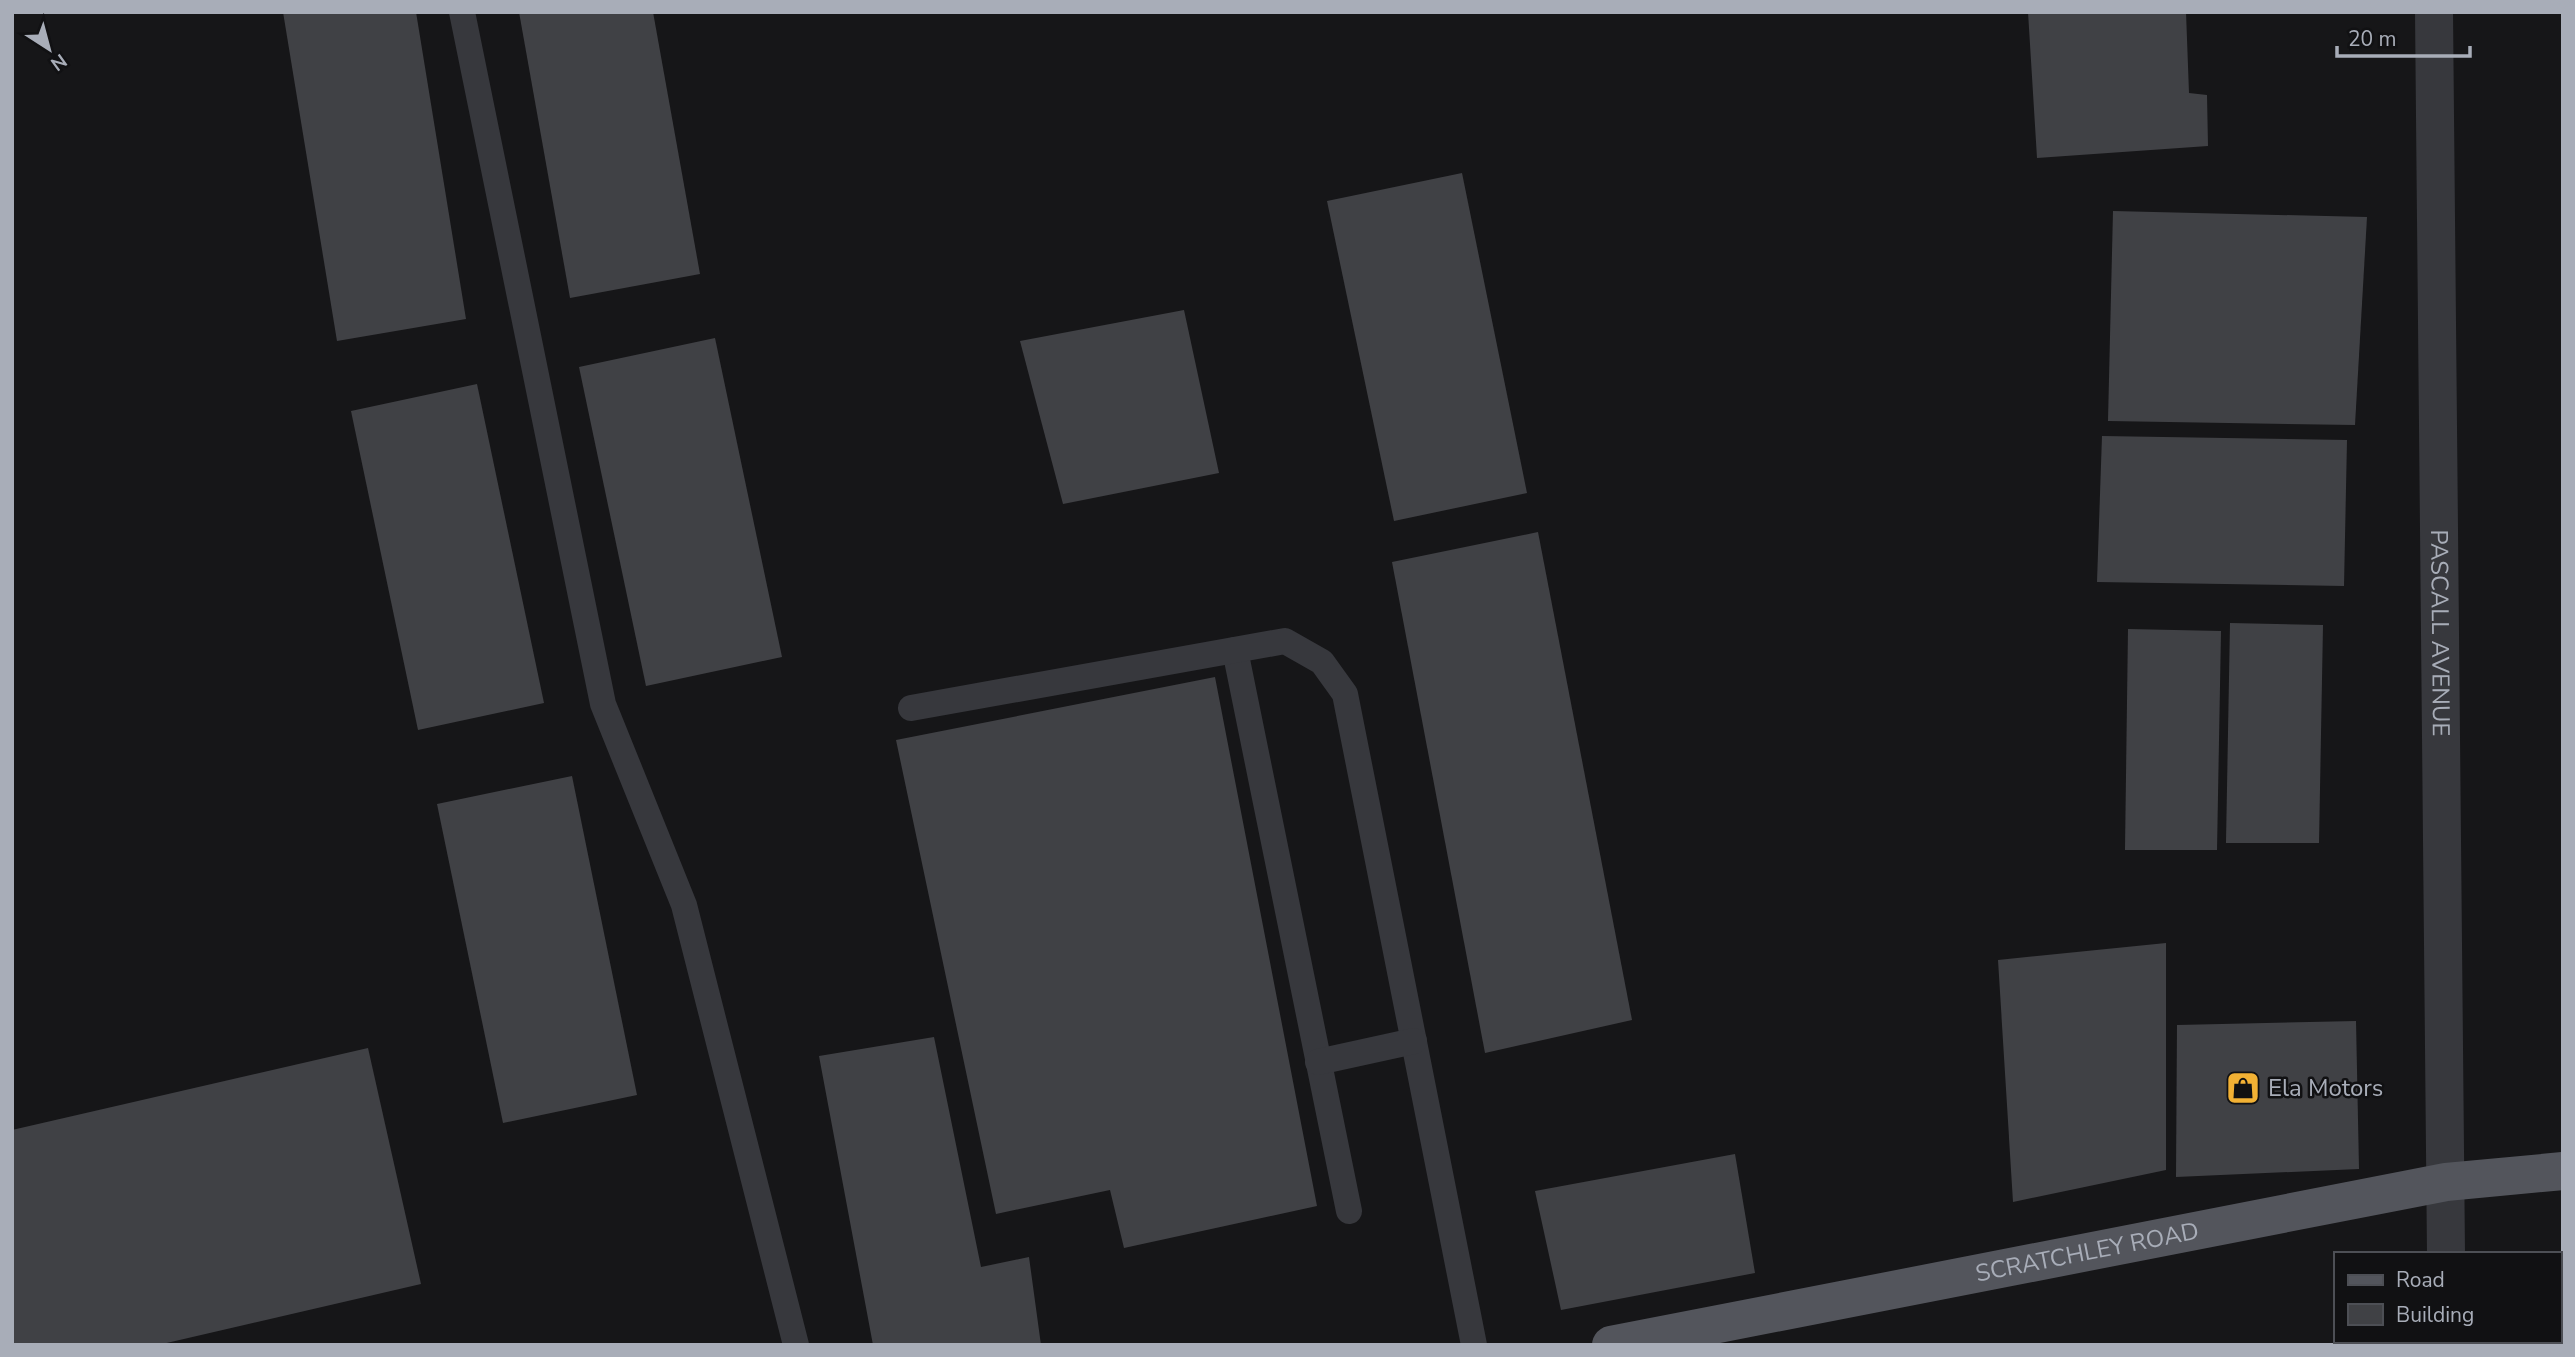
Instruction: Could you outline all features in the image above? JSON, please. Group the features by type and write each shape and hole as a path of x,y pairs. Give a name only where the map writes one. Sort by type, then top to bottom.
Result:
{"main road":[{"name":"SCRATCHLEY ROAD","path":"1611,1345 2446,1182 2563,1171"}],"street":[{"name":"PASCALL AVENUE","path":"2434,12 2446,1252"}],"lane":[{"path":"462,12 603,704 684,905 796,1345"},
{"path":"911,708 1285,641 1322,662 1345,694 1474,1345"},
{"path":"1235,650 1349,1211"},
{"path":"1318,1062 1414,1041"}],"building":[{"path":"283,12 416,12 466,319 337,341"},
{"path":"519,12 653,12 700,274 570,298"},
{"path":"2028,12 2186,12 2189,93 2207,95 2208,146 2037,158"},
{"path":"1462,173 1527,493 1394,521 1327,201"},
{"path":"2113,211 2367,217 2355,425 2108,421"},
{"path":"1184,310 1219,473 1063,504 1020,341"},
{"path":"715,338 782,657 646,686 579,367"},
{"path":"477,384 544,703 418,730 351,411"},
{"path":"2102,436 2347,440 2344,586 2097,582"},
{"path":"1538,532 1632,1020 1485,1053 1392,562"},
{"path":"2230,623 2323,625 2319,843 2226,843"},
{"path":"2128,629 2221,631 2217,850 2125,850"},
{"path":"1215,677 1317,1206 1124,1248 1110,1190 996,1214 896,740"},
{"path":"572,776 637,1095 503,1123 437,804"},
{"path":"2166,943 2166,1170 2013,1202 1998,960"},
{"path":"2356,1021 2359,1169 2176,1177 2177,1025"},
{"path":"934,1037 981,1267 1029,1257 1041,1345 873,1345 819,1056"},
{"path":"368,1048 421,1284 158,1345 12,1345 12,1130"},
{"path":"1735,1154 1755,1273 1561,1310 1535,1191"}],"place":[{"name":"Ela Motors","path":"2243,1088"}]}
